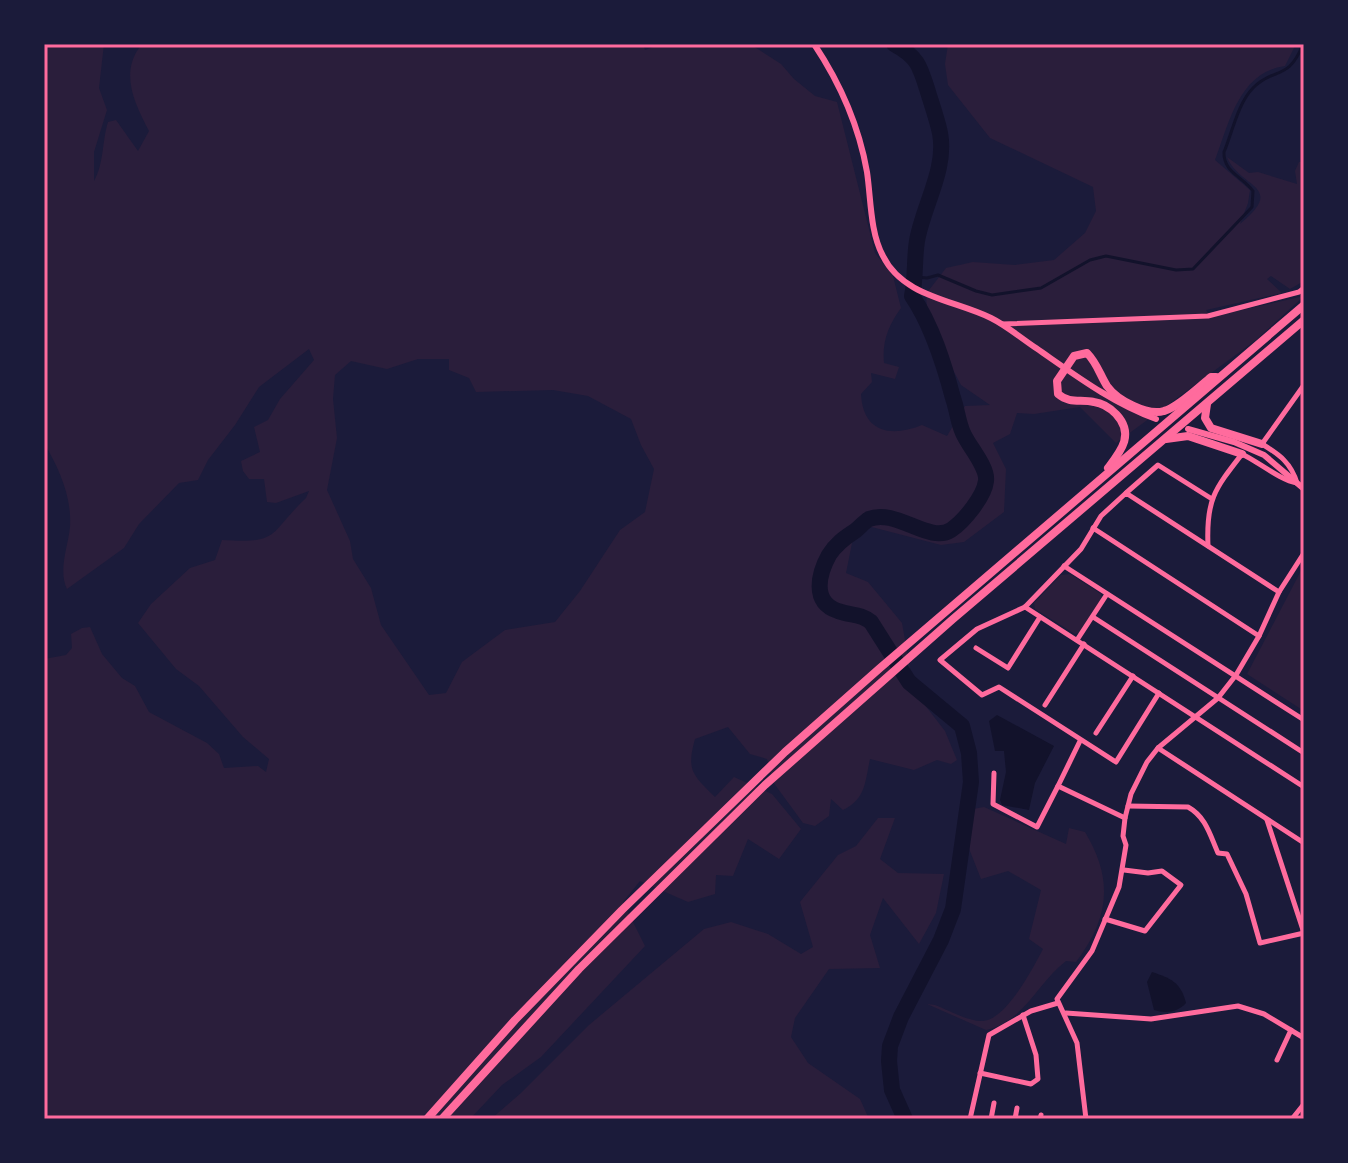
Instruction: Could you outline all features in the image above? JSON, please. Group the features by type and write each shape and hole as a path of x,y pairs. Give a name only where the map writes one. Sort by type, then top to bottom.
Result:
{"highway":[{"path":"427,1119 515,1020 649,882 785,752 1304,305"},
{"path":"442,1119 569,980 765,785 886,677 1304,320"},
{"path":"1104,477 1124,446 1124,424 1102,404 1068,401 1060,396 1056,384 1078,353 1087,353 1115,394 1132,404 1160,412 1169,409 1211,377 1219,377"},
{"path":"1207,404 1205,418 1211,428 1262,444"},
{"path":"1166,439 1188,436 1242,454"}],"street":[{"path":"814,44 850,112 866,169 880,250 890,268 920,290 1001,324 1123,406 1156,419"},
{"path":"1001,324 1208,316 1299,292 1304,288"},
{"path":"1297,483 1286,461 1262,444 1304,385"},
{"path":"1188,429 1234,442 1264,455 1304,489"},
{"path":"1208,546 1207,514 1212,499 1223,477 1242,454 1284,480 1297,483"},
{"path":"1159,693 1116,762 999,687 982,695 940,660 977,629 1025,607 1081,549 1101,516 1158,465 1212,499"},
{"path":"1126,493 1279,592"},
{"path":"1093,528 1259,636"},
{"path":"1086,1119 1077,1043 1057,999 1092,951 1124,870 1125,818 1137,780 1158,748 1218,698 1236,675 1259,636 1279,592 1304,553"},
{"path":"1064,566 1304,720"},
{"path":"1077,640 1107,594"},
{"path":"1025,607 1303,785"},
{"path":"976,648 1008,668 1040,617"},
{"path":"1093,617 1304,753"},
{"path":"1045,705 1084,644"},
{"path":"1096,733 1133,676"},
{"path":"994,773 993,804 1037,827 1080,741"},
{"path":"1158,748 1304,843"},
{"path":"1058,786 1125,818"},
{"path":"1128,806 1188,807 1202,817 1218,853 1227,854 1246,894 1260,943 1304,933 1267,819"},
{"path":"1105,919 1145,931 1181,885 1162,871 1124,870"},
{"path":"970,1119 989,1035 1023,1015 1058,1003"},
{"path":"1065,1013 1151,1019 1238,1006 1264,1014 1304,1038"},
{"path":"980,1073 1031,1084 1038,1079 1036,1055 1023,1015"},
{"path":"1277,1060 1291,1030"},
{"path":"991,1119 994,1103"},
{"path":"1292,1119 1304,1104"},
{"path":"1015,1119 1017,1108"}],"shaded area":[{"path":"44,44 104,44 99,88 107,110 94,152 94,181 100,167 108,122 116,120 138,151 149,131 134,98 130,76 131,65 142,44 643,44 645,50 661,44 750,44 781,64 815,96 837,102 875,253 893,276 901,308 887,334 884,363 899,367 895,379 871,373 872,382 861,394 867,417 880,429 899,431 922,425 947,436 965,406 990,405 961,385 928,323 926,294 946,268 973,262 1015,265 1054,260 1085,233 1096,211 1093,187 990,138 948,85 945,64 948,44 1296,44 1285,66 1269,70 1246,89 1231,116 1215,160 1250,190 1240,224 1260,202 1260,194 1227,157 1249,173 1258,172 1297,184 1295,171 1299,162 1304,162 1304,281 1290,289 1271,276 1267,279 1282,293 1206,310 1211,317 1304,296 1256,340 1116,443 1080,407 1034,414 1017,413 1010,434 993,443 1006,469 1004,512 964,542 941,545 860,524 852,543 846,573 868,582 902,623 914,691 945,731 957,760 951,764 937,760 914,770 870,759 863,789 856,801 843,810 831,799 829,816 815,826 803,823 773,782 767,759 750,754 728,727 695,739 691,758 693,772 715,797 734,777 772,794 801,829 779,859 748,839 733,876 716,875 715,894 688,902 640,881 623,902 645,946 541,1057 502,1085 470,1119 44,1119 44,659 66,655 72,648 71,634 90,627 102,654 122,678 135,686 149,712 207,743 219,754 224,768 258,766 266,772 269,759 243,737 199,686 176,669 138,623 151,604 190,568 215,560 222,540 255,540 272,534 306,498 309,491 276,503 267,502 264,479 249,479 241,461 260,452 254,427 268,420 280,399 314,360 309,349 259,387 208,460 198,480 179,483 139,524 124,548 67,589 63,566 70,527 69,505 59,473 44,443","holes":["418,359 449,359 449,370 469,378 476,392 553,390 588,396 631,419 654,469 645,512 620,530 580,591 555,622 505,630 462,662 446,693 429,695 381,625 371,588 353,559 350,541 327,490 337,438 333,399 335,375 351,361 387,369"]},
{"path":"1304,565 1304,711 1247,674"},
{"path":"1070,574 1101,594 1102,599 1079,633 1075,634 1035,609 1034,603 1061,575"},
{"path":"997,715 1054,746 1035,783 1029,810 1002,805 1000,800 1006,772 1004,751 995,751 989,721"},
{"path":"984,807 1066,844 1069,828 1085,832 1104,883 1101,914 1076,962 1066,961 1010,1019 986,1030 927,1004 971,1020 992,1018 1018,992 1043,949 1029,939 1041,890 1008,871 981,879 966,841 973,809"},
{"path":"878,818 895,818 880,859 898,873 944,874 936,913 919,944 883,898 870,935 880,968 829,969 795,1018 791,1037 808,1063 860,1099 869,1119 491,1119 589,1025 704,929 731,922 768,934 801,954 813,947 800,902 838,855 856,846"},
{"path":"1152,972 1174,982 1186,1003 1172,1011 1154,1010 1147,982"}],"waterway":[{"path":"894,44 908,53 920,69 940,133 940,160 917,241 912,296 937,345 961,429 986,475 982,494 951,530 933,533 890,518 869,519 834,548 820,578 821,594 829,607 871,622 909,682 962,726 969,753 971,782 953,909 890,1046 892,1090 905,1119"},
{"path":"916,277 938,275 992,295 1041,288 1090,260 1106,256 1176,270 1193,269 1252,207 1253,191 1227,165 1224,152 1243,102 1261,81 1292,64 1303,44"}]}
